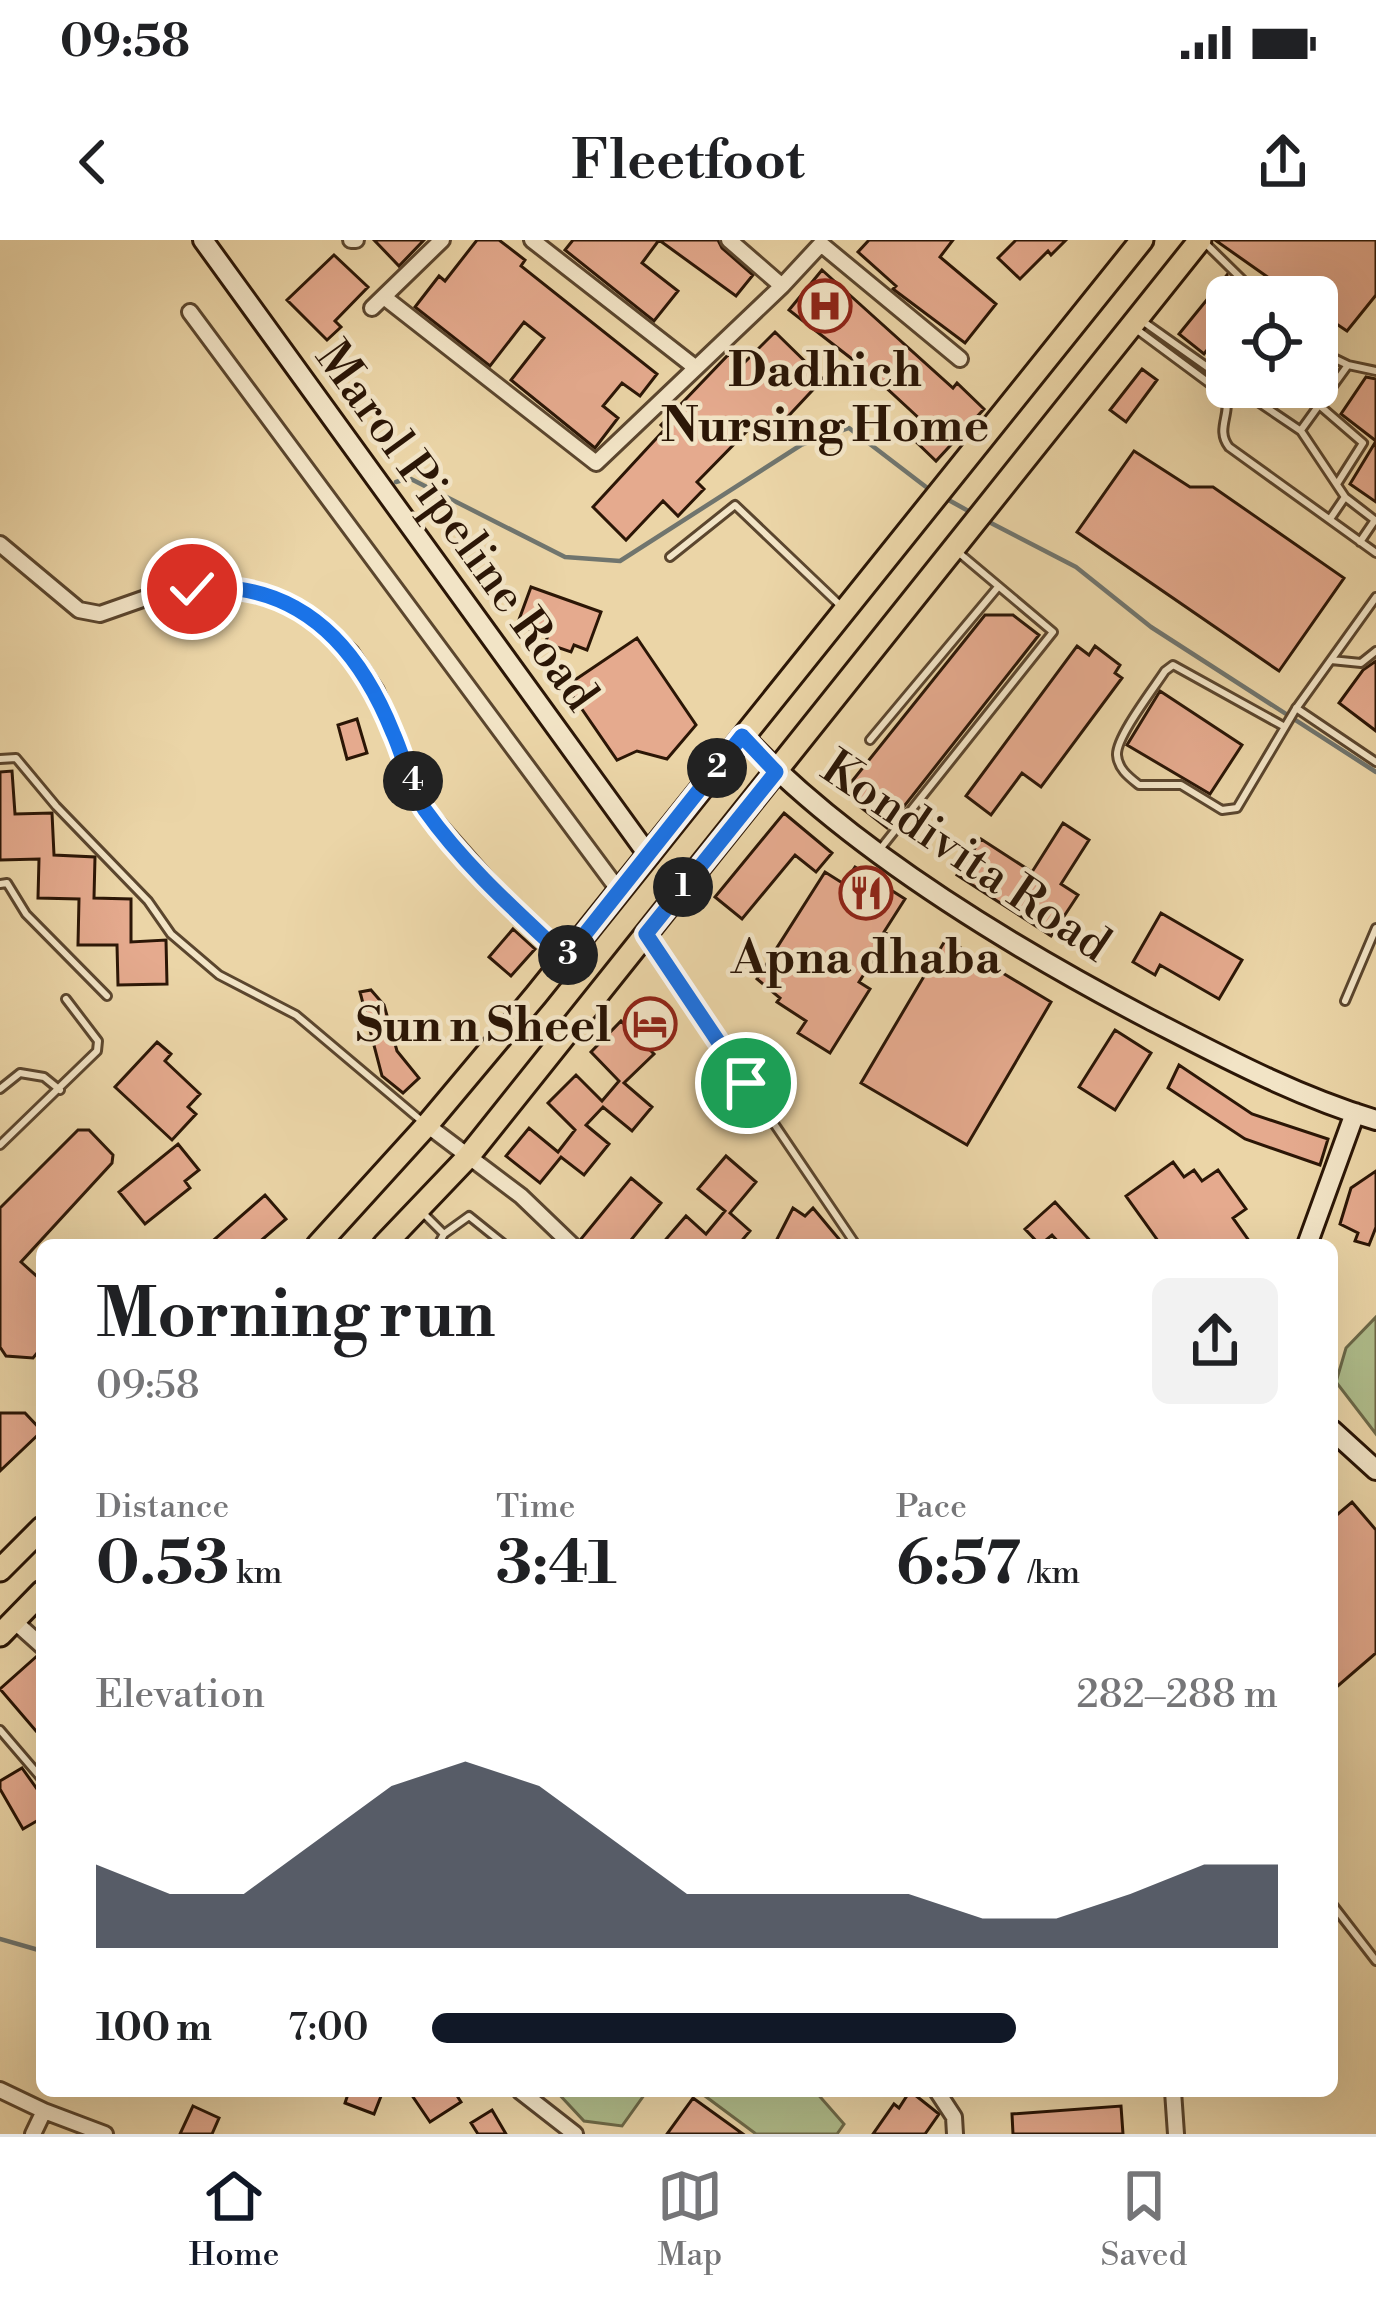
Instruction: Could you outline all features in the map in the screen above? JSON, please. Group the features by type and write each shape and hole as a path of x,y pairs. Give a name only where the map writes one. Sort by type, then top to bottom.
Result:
{"main road":[{"path":"323,1239 427,1125 650,856 1142,240"},
{"path":"391,1239 467,1158 1201,240"},
{"path":"1063,343 1097,370"},
{"path":"0,1570 36,1534"},
{"path":"7,1628 36,1598"}],"street":[{"name":"Marol Pipeline Road","path":"203,240 650,856"},
{"path":"442,240 378,302 596,463 823,242 960,358"},
{"path":"532,240 696,368"},
{"path":"729,240 782,286"},
{"path":"190,312 620,892"},
{"path":"0,544 79,610 100,614 157,594 238,589 279,600 318,621 351,653 376,691 422,806 509,905 566,958"},
{"name":"Kondivita Road","path":"742,736 776,772 878,851 1029,956 1232,1062 1376,1120"},
{"path":"1309,1239 1355,1114"},
{"path":"427,1125 521,1196 566,1239"},
{"path":"1338,1435 1376,1470"},
{"path":"7,1628 36,1643"},
{"path":"0,2090 105,2134"},
{"path":"528,2097 575,2134"},
{"path":"941,2097 954,2117 955,2134"},
{"path":"1173,2097 1176,2134"},
{"path":"33,2134 44,2111"}],"lane":[{"path":"1201,240 1238,276"},
{"path":"1135,322 1206,369"},
{"path":"1135,322 1206,380"},
{"path":"1338,360 1376,370"},
{"path":"1338,379 1348,365"},
{"path":"1227,408 1222,434 1229,447 1376,554"},
{"path":"1266,408 1301,431 1345,497 1376,520 1360,542"},
{"path":"1301,431 1318,408"},
{"path":"1321,408 1363,442 1336,484"},
{"path":"1329,520 1345,497"},
{"path":"670,557 735,506 846,610"},
{"path":"878,851 1053,632 955,549"},
{"path":"869,740 999,586"},
{"path":"1374,601 1376,613"},
{"path":"1286,725 1173,665 1120,742 1118,760 1139,785 1181,785 1222,810 1232,811 1241,804 1296,709 1374,601"},
{"path":"1331,660 1361,663 1376,651"},
{"path":"1296,709 1376,762"},
{"path":"0,759 16,758 187,948 219,975 296,1015 427,1125"},
{"path":"0,884 7,883 26,914 107,996"},
{"path":"1346,1001 1376,928"},
{"path":"646,934 852,1239"},
{"path":"0,1145 97,1051 98,1041 66,999"},
{"path":"0,1089 20,1073 44,1077 60,1090"},
{"path":"419,1209 444,1234"},
{"path":"441,1239 470,1216 498,1239"},
{"path":"0,1730 36,1772"},
{"path":"1338,1912 1376,1960"}],"green space":[{"path":"1376,1317 1376,1434 1338,1385 1346,1348"},
{"path":"562,2097 643,2097 622,2126 584,2121"},
{"path":"706,2097 820,2097 844,2124 837,2134 756,2134"}],"building":[{"path":"374,240 424,240 399,266"},
{"path":"477,240 499,240 525,260 521,266 657,374 640,396 622,383 603,406 618,418 595,448 511,380 544,338 524,322 490,366 415,307 439,276 445,281"},
{"path":"573,240 659,240 642,263 678,291 654,321 565,250"},
{"path":"659,240 718,240 753,275 736,296"},
{"path":"869,240 953,240 940,257 996,304 965,343 893,289 896,286 858,252"},
{"path":"1016,240 1066,240 1020,279 998,258"},
{"path":"1215,240 1376,240 1376,295 1347,331 1338,325 1338,276 1266,276"},
{"path":"334,255 368,287 335,321 341,327 327,340 287,300"},
{"path":"822,270 953,388 957,383 984,409 936,461 909,435 922,421 789,310"},
{"path":"1206,301 1204,354 1179,334"},
{"path":"775,332 823,379 765,441 751,427 697,482 704,489 678,516 663,501 626,540 593,507 665,429 661,425 729,354 741,366"},
{"path":"1142,369 1157,380 1126,422 1110,410"},
{"path":"1366,377 1376,379 1376,441 1341,414"},
{"path":"1376,441 1376,502 1350,484"},
{"path":"1134,451 1190,487 1213,487 1344,578 1279,671 1077,532"},
{"path":"531,587 601,612 587,650 574,645 571,652 545,643 548,636 517,625"},
{"path":"985,615 1013,615 1039,635 887,828 854,802 853,780"},
{"path":"637,638 696,725 667,759 637,751 617,760 566,686"},
{"path":"1077,646 1089,655 1095,646 1120,665 1115,673 1122,678 1041,787 1022,773 991,815 966,796"},
{"path":"1376,661 1376,731 1339,703 1363,670"},
{"path":"1160,691 1242,745 1210,794 1127,745"},
{"path":"357,719 367,753 347,759 338,725"},
{"path":"12,771 15,814 52,813 54,855 95,857 94,898 131,899 131,942 166,940 167,984 118,985 117,945 78,945 79,899 38,898 39,859 0,860 0,772"},
{"path":"784,813 832,853 816,872 795,855 742,919 715,897"},
{"path":"1063,823 1089,840 1061,884 1078,895 1051,936 957,875 981,839 1032,872"},
{"path":"855,867 905,899 859,982 870,989 830,1053 798,1033 806,1021 777,1002 780,998 757,979 825,872 844,884"},
{"path":"1161,913 1242,960 1219,999 1160,965 1155,975 1133,962"},
{"path":"513,929 535,949 511,976 489,957"},
{"path":"946,939 1051,1002 967,1145 861,1083"},
{"path":"371,990 384,1005 397,1051 419,1078 403,1093 382,1076 360,992"},
{"path":"621,1021 654,1054 624,1083 652,1107 632,1131 603,1107 586,1125 609,1144 584,1175 561,1157 540,1183 506,1156 529,1128 558,1152 575,1130 548,1103 576,1075 602,1101 619,1081 591,1052"},
{"path":"1115,1030 1151,1053 1115,1110 1079,1087"},
{"path":"157,1042 171,1054 165,1061 200,1094 188,1107 196,1114 172,1140 115,1087"},
{"path":"1179,1065 1252,1114 1328,1139 1320,1165 1245,1139 1168,1088"},
{"path":"78,1130 89,1130 113,1155 112,1163 42,1239 36,1239 36,1246 21,1262 36,1276 33,1358 6,1356 0,1347 0,1208"},
{"path":"178,1144 199,1170 185,1181 190,1188 145,1224 119,1192"},
{"path":"726,1156 756,1182 730,1213 750,1231 743,1239 666,1239 686,1216 706,1234 725,1211 698,1189"},
{"path":"1173,1162 1184,1177 1194,1170 1202,1181 1218,1170 1246,1209 1233,1218 1248,1239 1157,1239 1126,1196"},
{"path":"1376,1171 1376,1227 1369,1245 1355,1241 1358,1233 1340,1224 1351,1188"},
{"path":"631,1178 661,1203 632,1239 581,1239"},
{"path":"265,1195 286,1219 263,1239 215,1239"},
{"path":"1055,1202 1089,1239 1052,1235 1034,1239 1025,1229"},
{"path":"793,1208 805,1216 813,1208 839,1239 777,1239"},
{"path":"0,1413 25,1413 36,1425 36,1437 0,1471"},
{"path":"1352,1502 1376,1530 1376,1653 1338,1686 1338,1514"},
{"path":"36,1657 36,1731 0,1689"},
{"path":"22,1768 36,1788 36,1821 23,1829 0,1781"},
{"path":"347,2097 381,2097 374,2114 345,2103"},
{"path":"413,2097 458,2097 461,2102 430,2122"},
{"path":"906,2097 918,2097 939,2114 925,2134 873,2134 894,2104 899,2108"},
{"path":"693,2098 743,2134 667,2134"},
{"path":"193,2106 219,2118 212,2134 180,2134"},
{"path":"1121,2106 1123,2134 1013,2134 1012,2114"},
{"path":"492,2110 506,2134 478,2134 471,2123"}],"waterway":[{"path":"396,482 409,478 565,557 620,561 801,445 849,428 930,490"},
{"path":"945,498 972,513"},
{"path":"989,522 1076,567 1151,627 1376,772"},
{"path":"0,1939 36,1949"}],"place":[{"name":"Dadhich Nursing Home","path":"825,306"},
{"name":"Apna dhaba","path":"866,893"},
{"name":"Sun n Sheel","path":"650,1024"}],"route":[{"path":"192,589 238,589 279,600 318,621 351,653 376,691 422,806 509,905 566,958 742,736 776,772 646,934 746,1083"}]}
